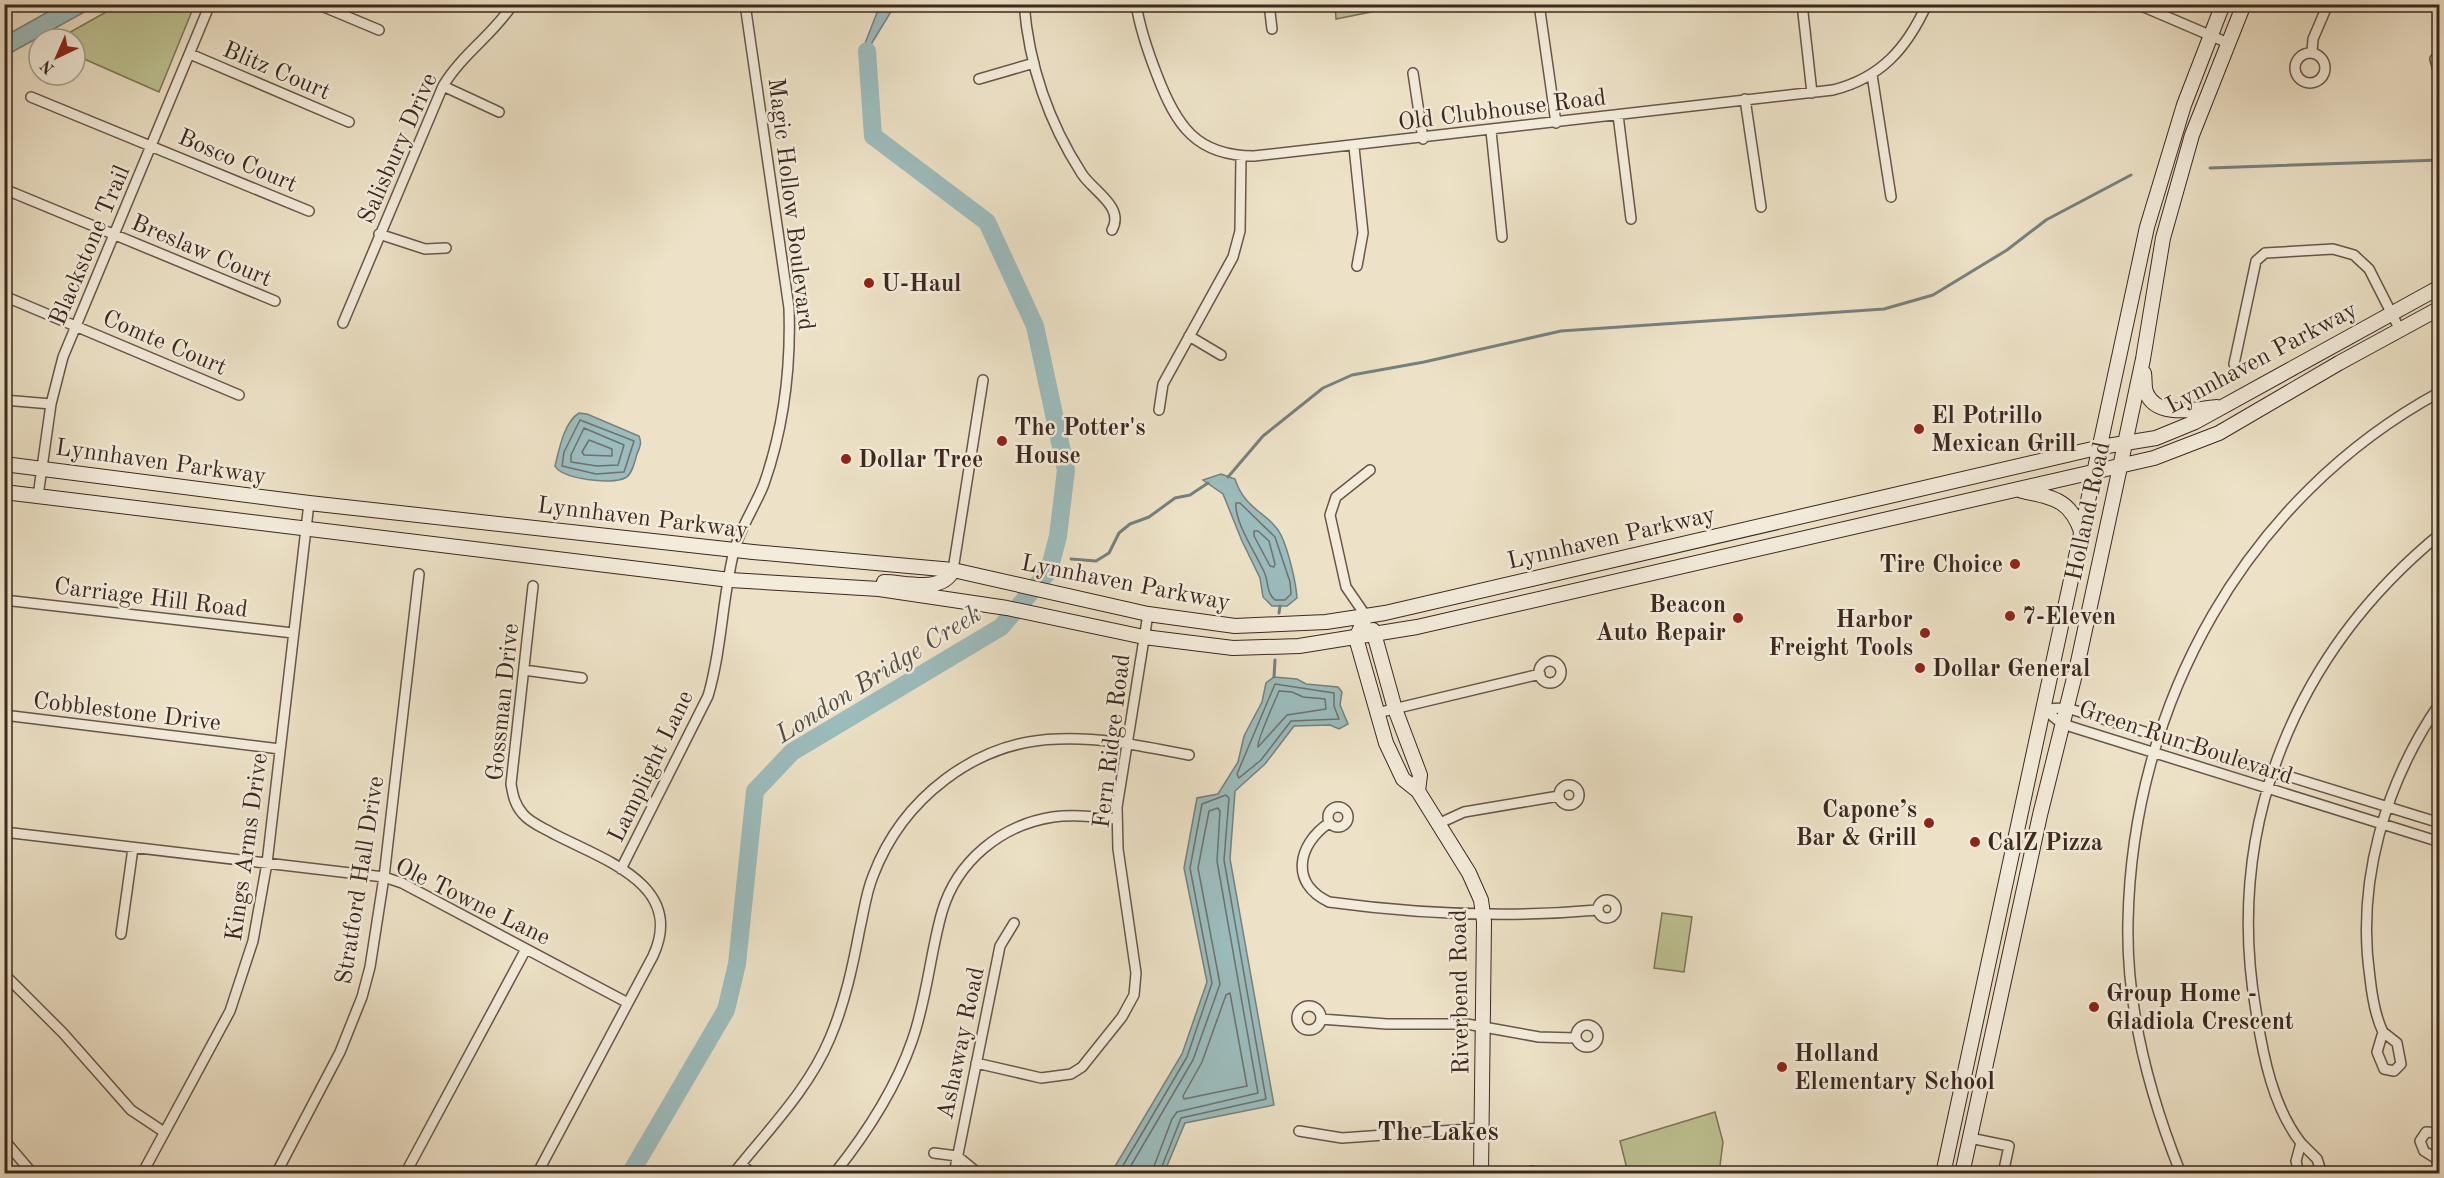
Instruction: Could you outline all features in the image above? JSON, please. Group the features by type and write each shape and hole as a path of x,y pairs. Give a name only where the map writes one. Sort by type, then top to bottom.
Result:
{"main road":[{"name":"Holland Road","path":"1943,1173 2147,227 2184,105 2223,4"},
{"name":"Holland Road","path":"1962,1173 2125,444 2143,359 2163,238 2192,135 2244,4"},
{"name":"Lynnhaven Parkway","path":"4,464 309,503 734,550 953,570 1148,614 1235,626 1284,625 1366,616 2101,447 2156,438 2225,406 2439,287"},
{"name":"Lynnhaven Parkway","path":"4,492 730,580 856,586 1007,608 1144,637 1233,648 1299,646 1376,635 2120,467 2183,448 2219,433 2439,308"},
{"path":"2143,359 2146,392 2156,404 2178,411 2225,406"},
{"path":"2018,490 2053,498 2067,506 2078,520 2082,534"},
{"path":"856,586 879,582 931,585 946,579 953,570"},
{"path":"1356,638 1366,616"},
{"name":"Riverbend Road","path":"1366,616 1376,635 1395,709 1420,775 1418,791"},
{"name":"Riverbend Road","path":"1356,638 1386,743 1403,778 1418,791 1440,823 1475,884 1484,914 1481,1173"}],"street":[{"name":"Blackstone Trail","path":"38,496 51,404 63,357 210,4"},
{"path":"317,4 379,30"},
{"name":"Salisbury Drive","path":"343,323 443,86 459,63 495,27 513,4"},
{"name":"Magic Hollow Boulevard","path":"730,580 734,550 772,458 787,390 791,337 775,204 745,4"},
{"path":"1024,4 1034,63 1051,115 1084,177 1116,214 1112,230"},
{"name":"Old Clubhouse Road","path":"1136,4 1145,42 1170,108 1177,120 1186,131 1210,148 1241,156 1354,147 1745,99 1812,93 1846,87 1887,65 1907,43 1927,4"},
{"path":"1269,4 1272,29"},
{"path":"1539,4 1556,123"},
{"path":"1802,4 1812,93"},
{"path":"2137,4 2228,43"},
{"path":"2312,53 2313,39 2328,4"},
{"path":"2439,53 2435,59 2439,78"},
{"name":"Blitz Court","path":"189,54 349,122"},
{"path":"979,79 1034,63"},
{"path":"1413,73 1423,139"},
{"path":"1872,75 1891,197"},
{"path":"443,86 500,112"},
{"name":"Bosco Court","path":"31,98 152,145 309,211"},
{"path":"1745,99 1761,207"},
{"path":"1618,115 1630,219"},
{"path":"1491,131 1502,237"},
{"path":"1354,147 1363,233 1357,266"},
{"path":"1159,410 1163,384 1233,257 1238,243 1241,156"},
{"name":"Breslaw Court","path":"4,189 275,301"},
{"path":"379,234 425,249 446,248"},
{"path":"2234,364 2256,261 2265,253 2333,249 2354,255 2369,269 2400,330"},
{"name":"Comte Court","path":"4,296 239,395"},
{"path":"1189,336 1221,355"},
{"path":"953,570 983,380"},
{"path":"2181,1173 2166,1135 2139,1043 2130,975 2128,923 2131,865 2141,800 2158,735 2189,656 2223,596 2263,541 2314,485 2342,460 2391,422 2439,392"},
{"path":"4,400 51,404"},
{"path":"1366,616 1346,587 1330,515 1336,497 1370,470"},
{"name":"Kings Arms Drive","path":"142,1173 230,1011 244,974 261,909 309,503"},
{"path":"2322,1173 2317,1159 2301,1143 2285,1118 2267,1066 2257,1020 2248,954 2247,920 2251,861 2273,772 2299,705 2333,647 2392,575 2439,534"},
{"name":"Stratford Hall Drive","path":"276,1173 352,1025 369,967 384,877 419,574"},
{"name":"Lamplight Lane","path":"537,1173 658,945 662,925 656,901 635,877 621,869 708,696 730,580"},
{"name":"Gossman Drive","path":"533,586 511,784 516,804 529,820 621,869"},
{"name":"Carriage Hill Road","path":"4,600 293,633"},
{"name":"Fern Ridge Road","path":"976,1064 1041,1078 1071,1074 1083,1067 1129,1007 1134,995 1136,973 1120,872 1117,819 1148,614"},
{"path":"524,670 582,678"},
{"path":"1377,713 1540,674"},
{"path":"2383,1032 2372,994 2366,934 2370,880 2386,807 2407,757 2439,703"},
{"name":"Green Run Boulevard","path":"2044,709 2066,708 2439,823"},
{"name":"Green Run Boulevard","path":"2044,709 2061,723 2439,842"},
{"name":"Cobblestone Drive","path":"4,715 280,749"},
{"path":"733,1173 797,1096 822,1056 846,992 873,876 894,833 910,811 951,775 981,758 1010,746 1059,739 1127,743 1188,755"},
{"path":"1440,823 1464,812 1559,796"},
{"path":"834,1173 867,1131 903,1062 917,1025 947,897 963,869 989,844 1004,834 1035,821 1067,816 1117,819"},
{"path":"1329,823 1310,839 1303,854 1308,884 1320,898 1329,902 1390,909 1484,914 1597,910"},
{"name":"Ole Towne Lane","path":"4,832 384,877 402,883 627,1003"},
{"path":"121,934 133,848"},
{"name":"Ashaway Road","path":"954,1173 1000,946 1014,923"},
{"path":"405,1173 526,949"},
{"path":"4,974 63,1033 131,1110 164,1132"},
{"path":"1321,1019 1388,1024 1467,1024 1539,1037 1576,1038"},
{"path":"1299,1131 1342,1138 1483,1128"},
{"path":"2439,1133 2426,1132 2420,1141 2424,1151 2439,1161"},
{"path":"1970,1138 2009,1146 2003,1173"},
{"path":"4,1140 33,1173"},
{"path":"2299,1173 2296,1161 2301,1143"},
{"path":"934,1153 957,1156 979,1173"},
{"path":"741,1164 753,1173"},
{"path":"1527,1173 1532,1171 1545,1173"}],"green space":[{"path":"120,4 187,5 192,11 159,92 87,60 87,27 79,27"},
{"path":"1335,4 1406,5 1336,19"},
{"path":"1662,913 1692,917 1684,972 1654,968"},
{"path":"1715,1112 1723,1142 1719,1173 1628,1173 1620,1141"}],"water":[{"path":"62,4 97,5 57,27 27,27 27,44 5,56 5,36"},
{"path":"880,5 895,5 867,51 864,46"},
{"path":"579,413 587,414 639,436 640,447 633,468 625,478 609,481 587,480 559,471 555,466 569,423"},
{"path":"1221,474 1235,479 1245,498 1271,521 1281,535 1291,566 1297,598 1287,606 1272,606 1263,597 1260,578 1223,494 1203,480"},
{"path":"1274,677 1297,679 1306,684 1338,687 1342,692 1340,705 1348,724 1339,729 1330,725 1294,726 1265,764 1235,791 1230,859 1274,1105 1185,1123 1164,1173 1111,1173 1182,1054 1207,982 1184,868 1197,798 1218,794 1238,762 1244,736 1262,702 1266,683"}],"waterway":[{"name":"London Bridge Creek","path":"630,1174 726,1010 737,964 755,791 792,752 1001,627 1049,571 1058,536 1066,470 1035,326 987,222 873,136 867,51"},
{"path":"2210,168 2440,160"},
{"path":"1228,477 1263,436 1323,388 1352,375 1424,362 1561,331 1884,309 1933,295 2007,250 2046,220 2131,175"},
{"path":"1071,559 1096,561 1109,553 1119,533 1130,524 1149,517 1175,498 1190,495 1208,483"},
{"path":"1279,613 1280,606"},
{"path":"1274,677 1275,660"}],"place":[{"name":"U-Haul","path":"869,283"},
{"name":"El Potrillo Mexican Grill","path":"1919,429"},
{"name":"The Potter's House","path":"1002,441"},
{"name":"Dollar Tree","path":"846,459"},
{"name":"Tire Choice","path":"2015,564"},
{"name":"7-Eleven","path":"2010,616"},
{"name":"Beacon Auto Repair","path":"1738,618"},
{"name":"Harbor Freight Tools","path":"1925,633"},
{"name":"Dollar General","path":"1920,668"},
{"name":"Capone’s Bar & Grill","path":"1929,823"},
{"name":"CalZ Pizza","path":"1975,842"},
{"name":"Group Home - Gladiola Crescent","path":"2094,1007"},
{"name":"Holland Elementary School","path":"1782,1067"}],"district":[{"name":"The Lakes","path":"1438,1131"}]}
